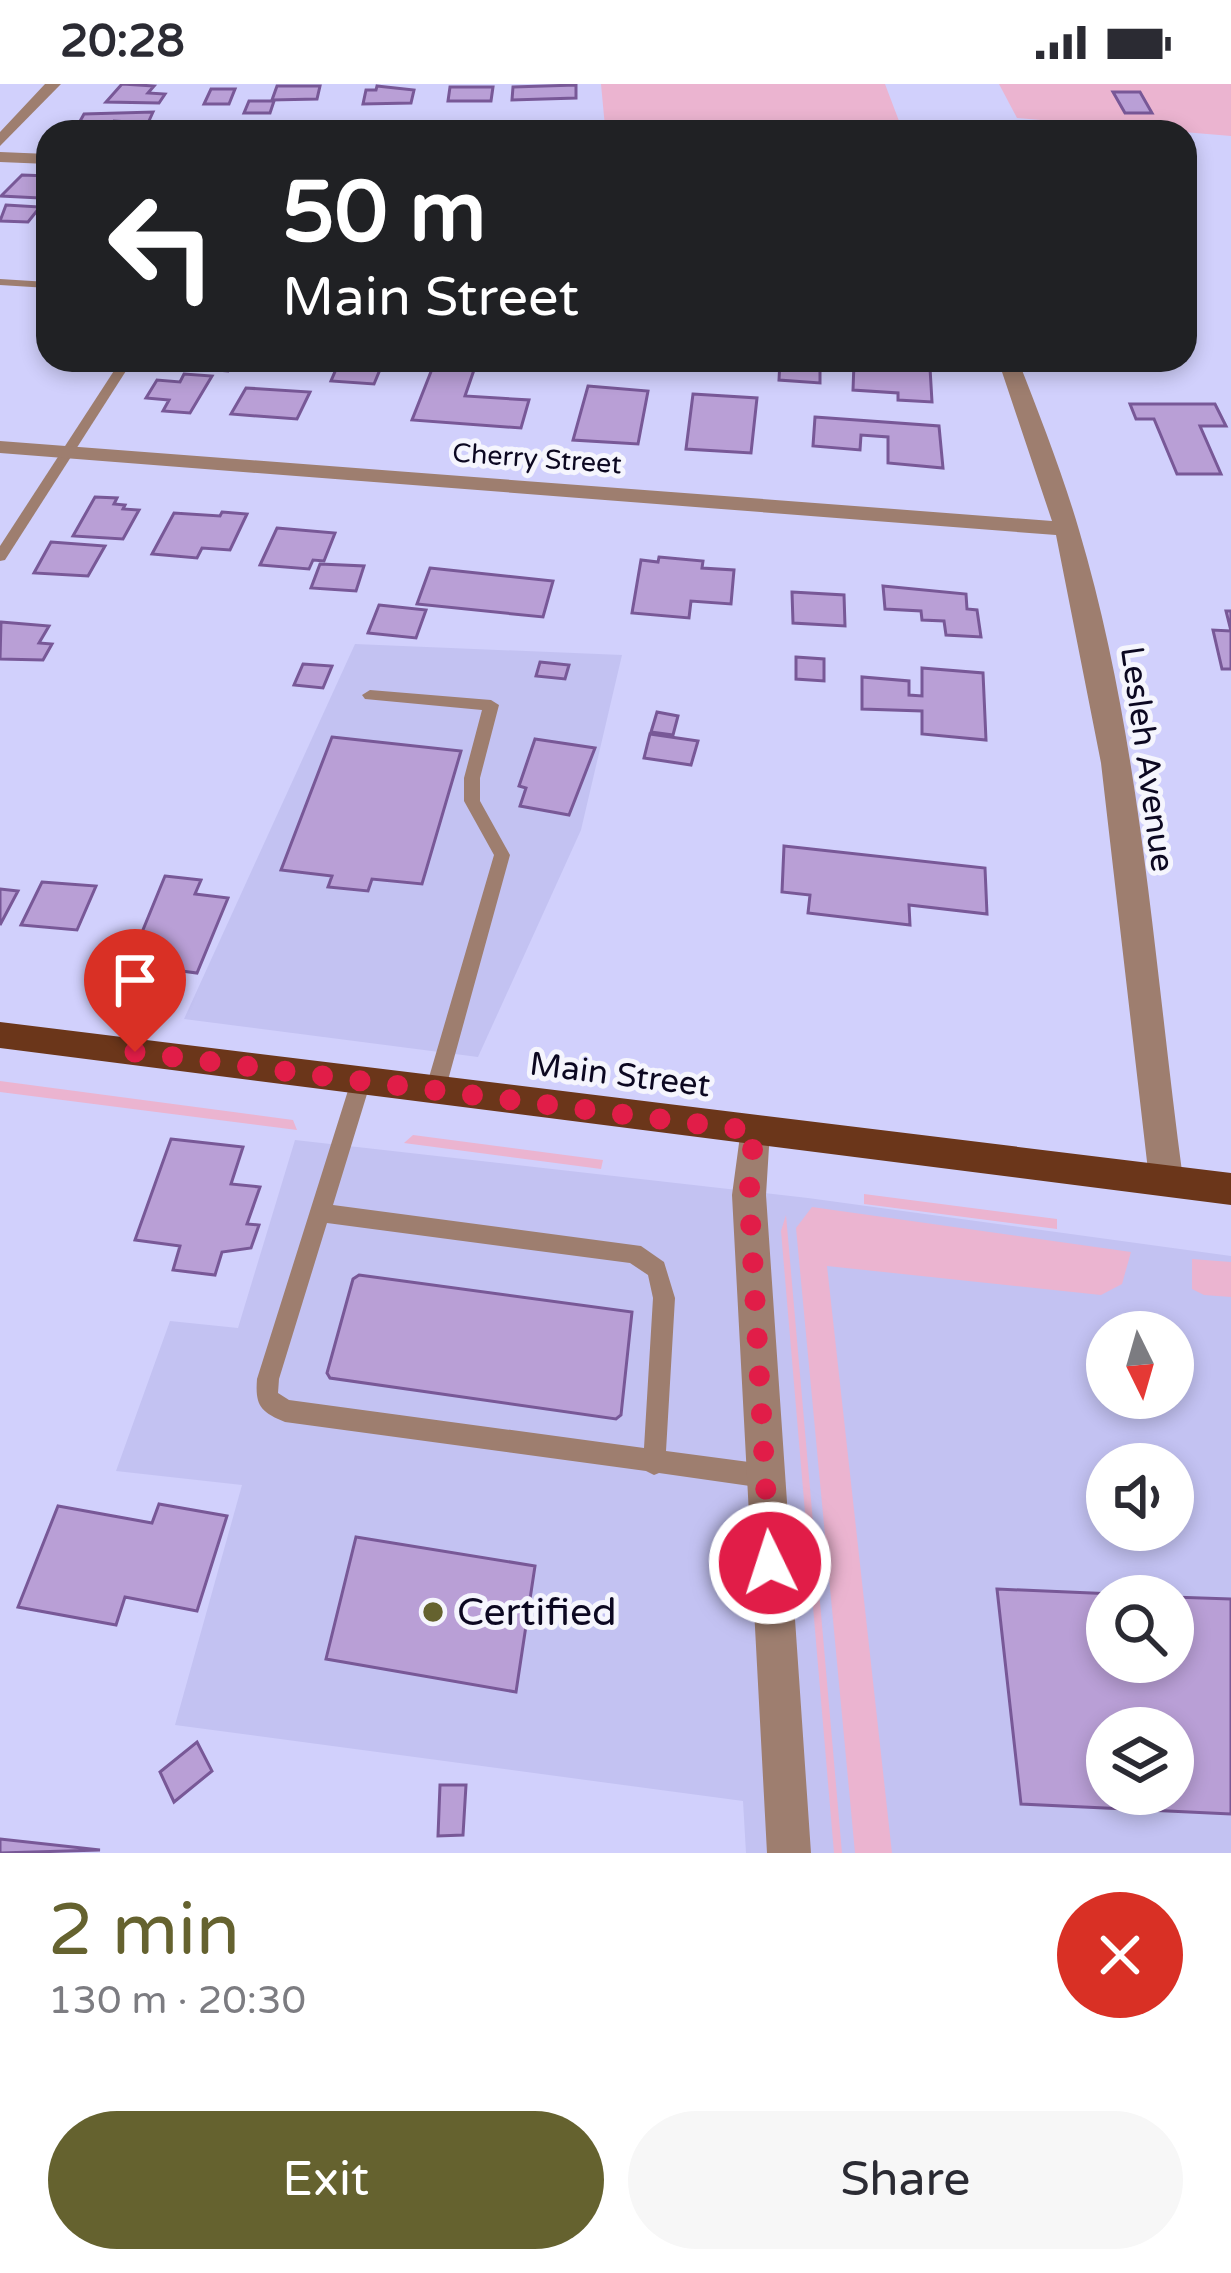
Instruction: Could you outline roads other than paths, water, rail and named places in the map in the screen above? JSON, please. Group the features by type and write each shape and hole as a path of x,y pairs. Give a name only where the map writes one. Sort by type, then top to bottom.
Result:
{"main road":[{"name":"Main Street","path":"0,1035 1231,1189"}],"street":[{"path":"0,141 53,84"},
{"path":"0,157 36,158"},
{"name":"Lesleh Avenue","path":"1013,372 1038,430 1069,529 1095,639 1116,769 1166,1179"},
{"name":"Cherry Street","path":"0,447 1069,529"},
{"path":"754,1131 749,1195 789,1853"}],"lane":[{"path":"0,282 36,284"},
{"path":"0,557 119,372"},
{"path":"370,695 491,705 472,778 472,801 502,855 436,1090"},
{"path":"361,1081 268,1378 267,1399 285,1411 764,1476"},
{"path":"323,1213 634,1253 657,1269 664,1298 654,1463"}],"place":[{"name":"Certified","path":"433,1612"}]}
